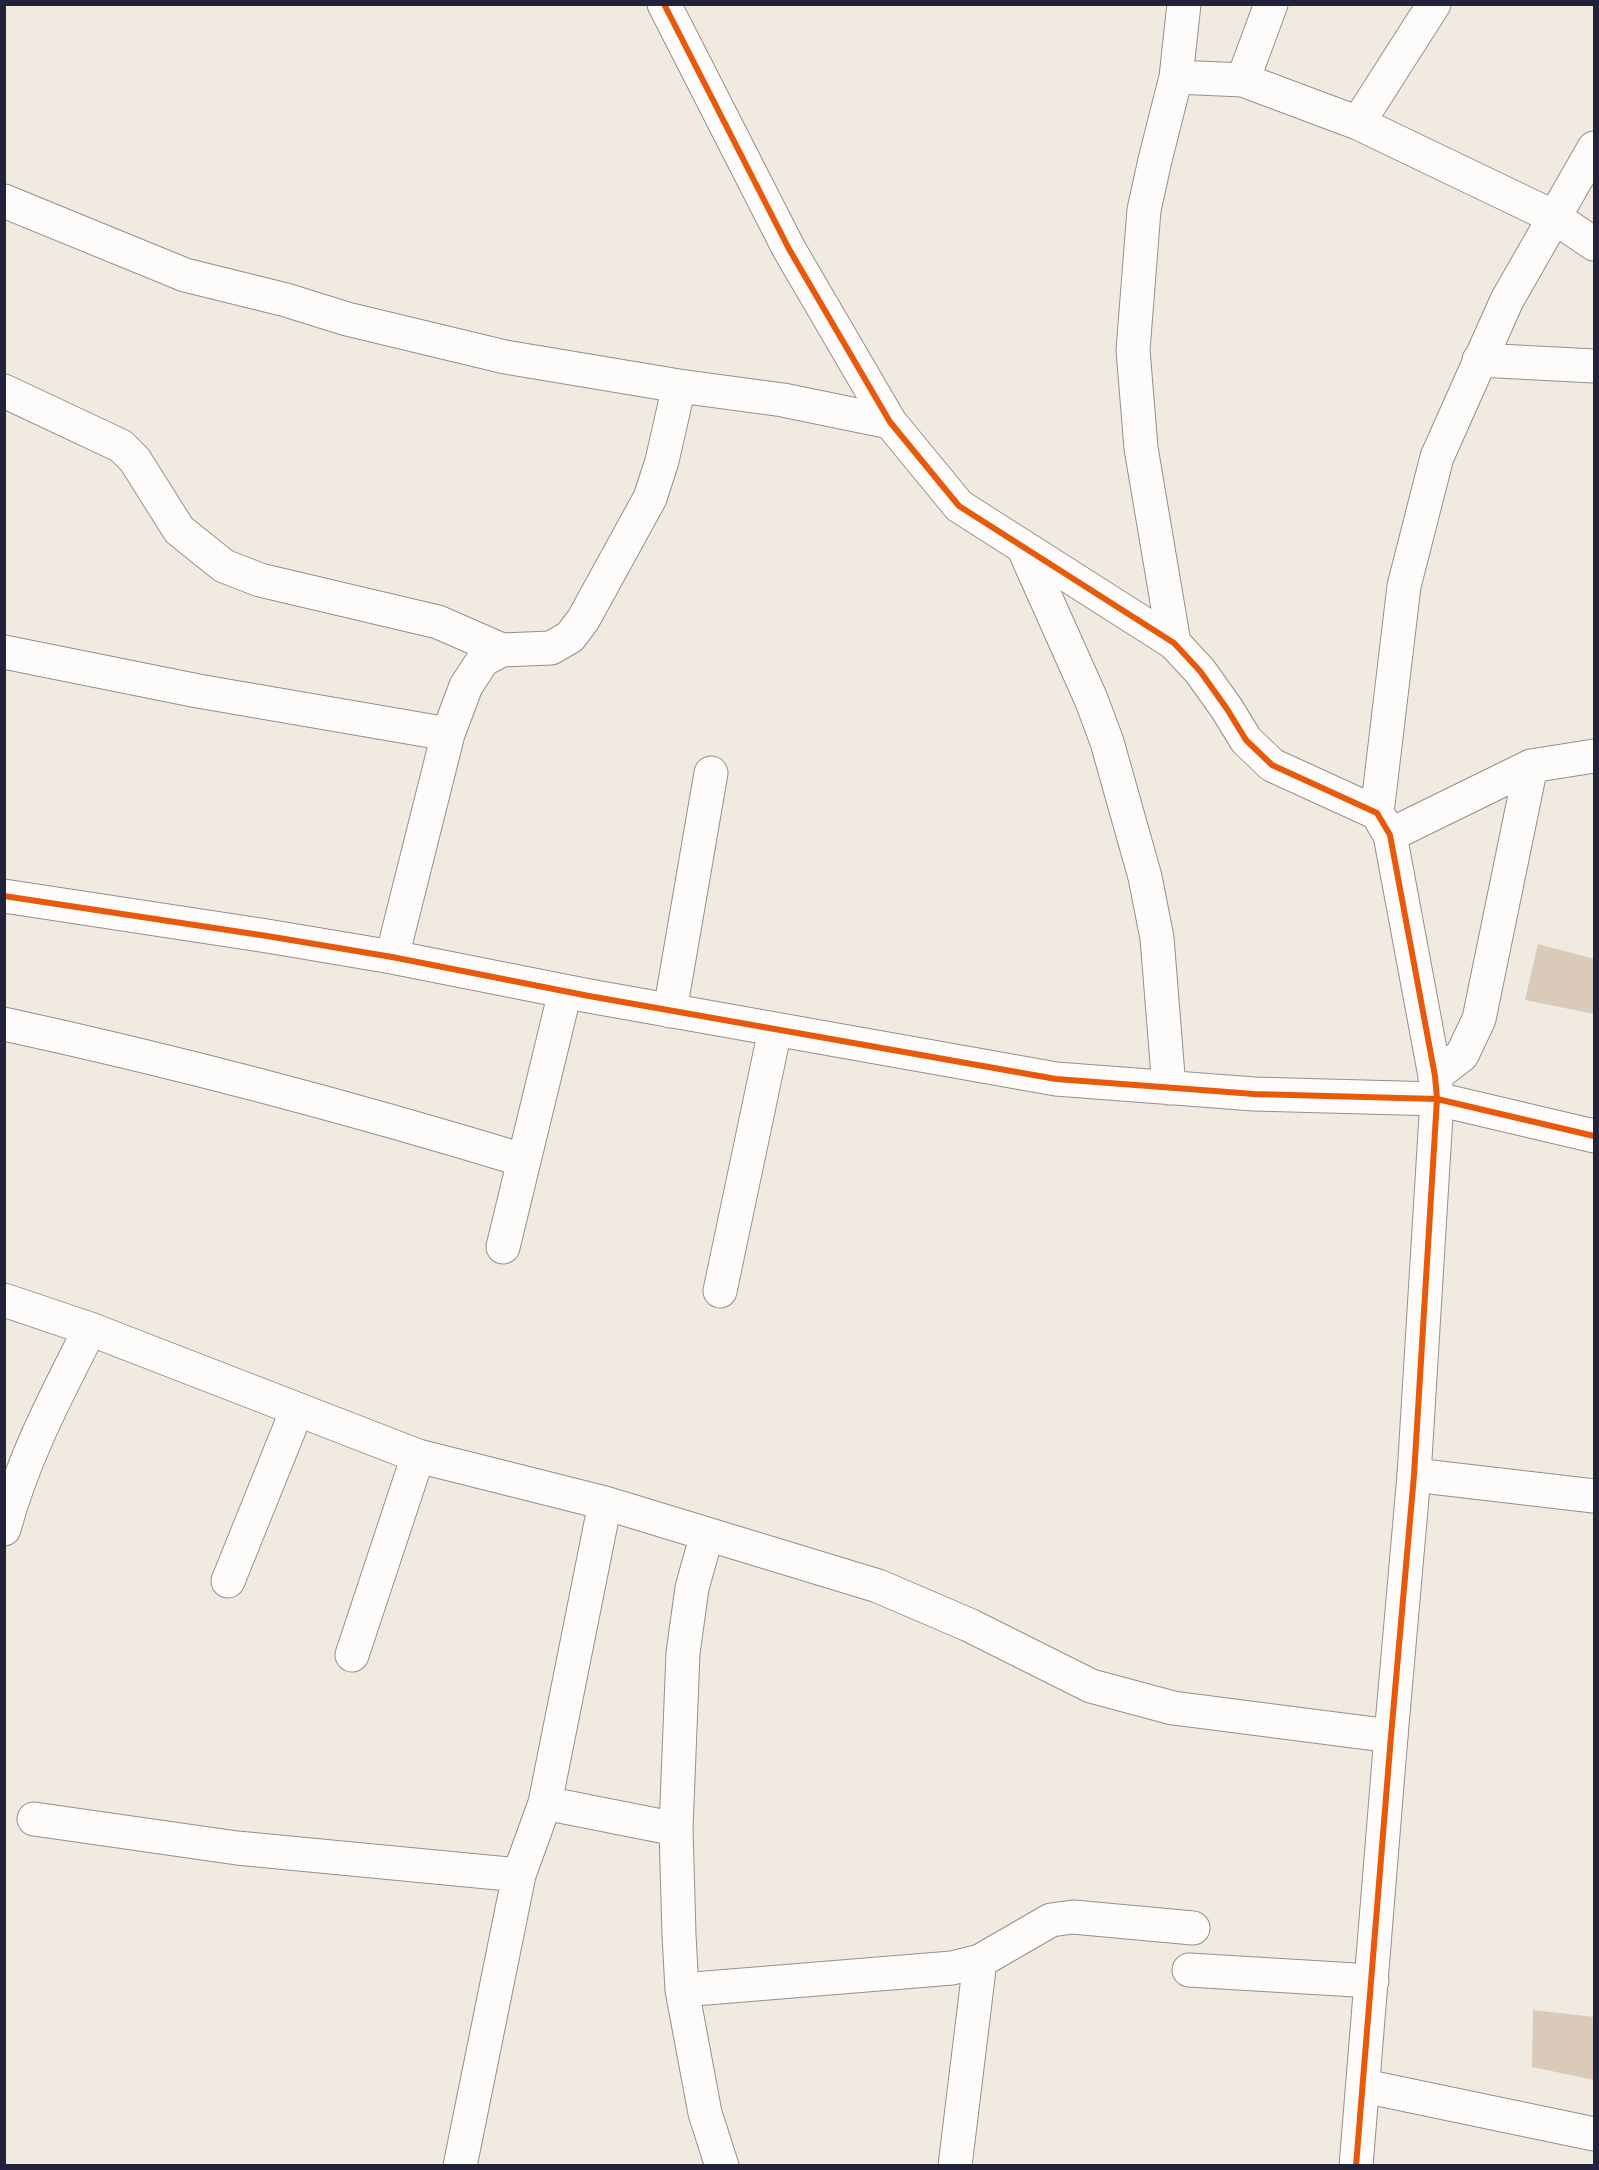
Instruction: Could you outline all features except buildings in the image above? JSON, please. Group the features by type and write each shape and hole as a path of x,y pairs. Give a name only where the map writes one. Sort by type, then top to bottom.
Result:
{"street":[{"path":"664,4 789,249 890,422 959,506 1174,643 1200,671 1246,740 1272,765 1383,824 1531,766 1594,756"},
{"path":"1174,643 1141,448 1133,350 1144,210 1176,77 1184,4"},
{"path":"1243,80 1271,4"},
{"path":"1358,123 1434,4"},
{"path":"1176,77 1243,80 1358,123 1554,217 1594,244"},
{"path":"1356,2166 1414,1475 1436,1088 1383,824 1404,586 1437,457 1479,360 1507,300 1594,148"},
{"path":"4,201 185,276 286,300 346,319 505,357 679,386 783,400 890,422"},
{"path":"1479,360 1594,366"},
{"path":"392,957 448,734 466,686 483,660 502,650 551,648 570,637 583,620 650,498 662,461 679,386"},
{"path":"4,391 121,446 135,460 179,530 224,567 260,580 438,622 502,650"},
{"path":"1023,547 1100,721 1145,876 1157,938 1169,1088"},
{"path":"4,652 198,691 448,734"},
{"path":"1436,1088 1462,1055 1479,1019 1531,766"},
{"path":"670,1011 711,773"},
{"path":"4,896 392,957 565,992 1056,1079 1254,1094 1436,1088 1594,1136"},
{"path":"503,1247 565,992"},
{"path":"4,1024 110,1047 356,1111 523,1160"},
{"path":"720,1291 775,1030"},
{"path":"4,1300 90,1329 418,1456 605,1503 878,1586 969,1625 1091,1686 1173,1708 1391,1736"},
{"path":"4,1529 29,1455 90,1329"},
{"path":"228,1581 297,1410"},
{"path":"352,1655 418,1456"},
{"path":"1414,1475 1594,1496"},
{"path":"460,2166 519,1875 545,1803 605,1503"},
{"path":"707,1534 692,1588 682,1653 676,1829 682,1990 705,2113 722,2166"},
{"path":"545,1803 676,1829"},
{"path":"34,1819 237,1848 519,1875"},
{"path":"682,1990 952,1968 980,1960 1052,1920 1073,1917 1193,1928"},
{"path":"955,2166 962,2125 980,1960"},
{"path":"1189,1970 1372,1981"},
{"path":"1364,2086 1594,2134"}],"cycle path":[{"path":"664,4 789,249 890,422 959,506 1174,643 1200,671 1246,740 1272,765 1377,813 1390,835 1435,1076 1437,1099 1414,1475 1356,2166"},
{"path":"4,896 392,957 589,996 1056,1079 1254,1094 1437,1099 1594,1136"}]}
